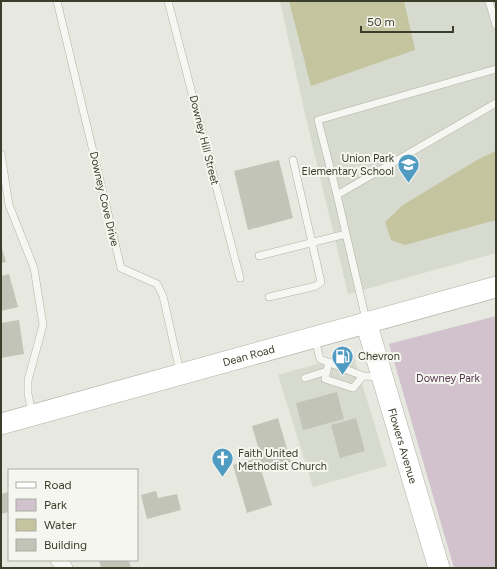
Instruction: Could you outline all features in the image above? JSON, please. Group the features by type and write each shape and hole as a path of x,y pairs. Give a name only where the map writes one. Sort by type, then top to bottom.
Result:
{"main road":[{"name":"Dean Road","path":"1,424 496,286"},
{"name":"Flowers Avenue","path":"366,322 373,376 439,568"}],"lane":[{"name":"Downey Cove Drive","path":"57,1 121,268 157,284 163,296 181,374"},
{"name":"Downey Hill Street","path":"168,1 240,278"},
{"path":"489,1 496,25"},
{"path":"366,322 318,120 496,69"},
{"path":"336,195 496,103"},
{"path":"1,154 9,205 34,268 43,325 28,380 28,394 32,415"},
{"path":"270,297 316,286 321,282 292,160"},
{"path":"259,256 346,234"},
{"path":"314,337 320,359 373,376"},
{"path":"329,362 325,379 353,388 373,376"},
{"path":"305,378 327,371"}],"shaded area":[{"name":"Union Park Elementary School","path":"280,1 496,1 496,253 348,294"},
{"path":"353,354 387,466 313,487 278,375"}],"green space":[{"name":"Downey Park","path":"496,316 496,568 454,568 389,344"}],"water":[{"path":"289,1 404,1 415,50 311,86"},
{"path":"496,151 496,220 405,245 391,240 385,222 403,205 477,160"}],"building":[{"path":"279,160 293,218 248,230 234,171"},
{"path":"1,245 6,262 1,263"},
{"path":"9,274 18,307 1,311 1,276"},
{"path":"19,320 24,354 1,358 1,323"},
{"path":"337,392 344,419 303,430 296,403"},
{"path":"278,418 291,462 261,470 272,505 247,513 233,465 261,457 252,426"},
{"path":"356,418 365,451 340,458 331,425"},
{"path":"156,491 158,498 177,494 181,510 147,519 141,495"},
{"path":"8,492 8,512 1,514 1,494"},
{"path":"99,561 129,561 131,568 101,568"}],"place":[{"name":"Union Park Elementary School","path":"409,184"},
{"name":"Chevron","path":"342,376"},
{"name":"Faith United Methodist Church","path":"223,478"}]}
